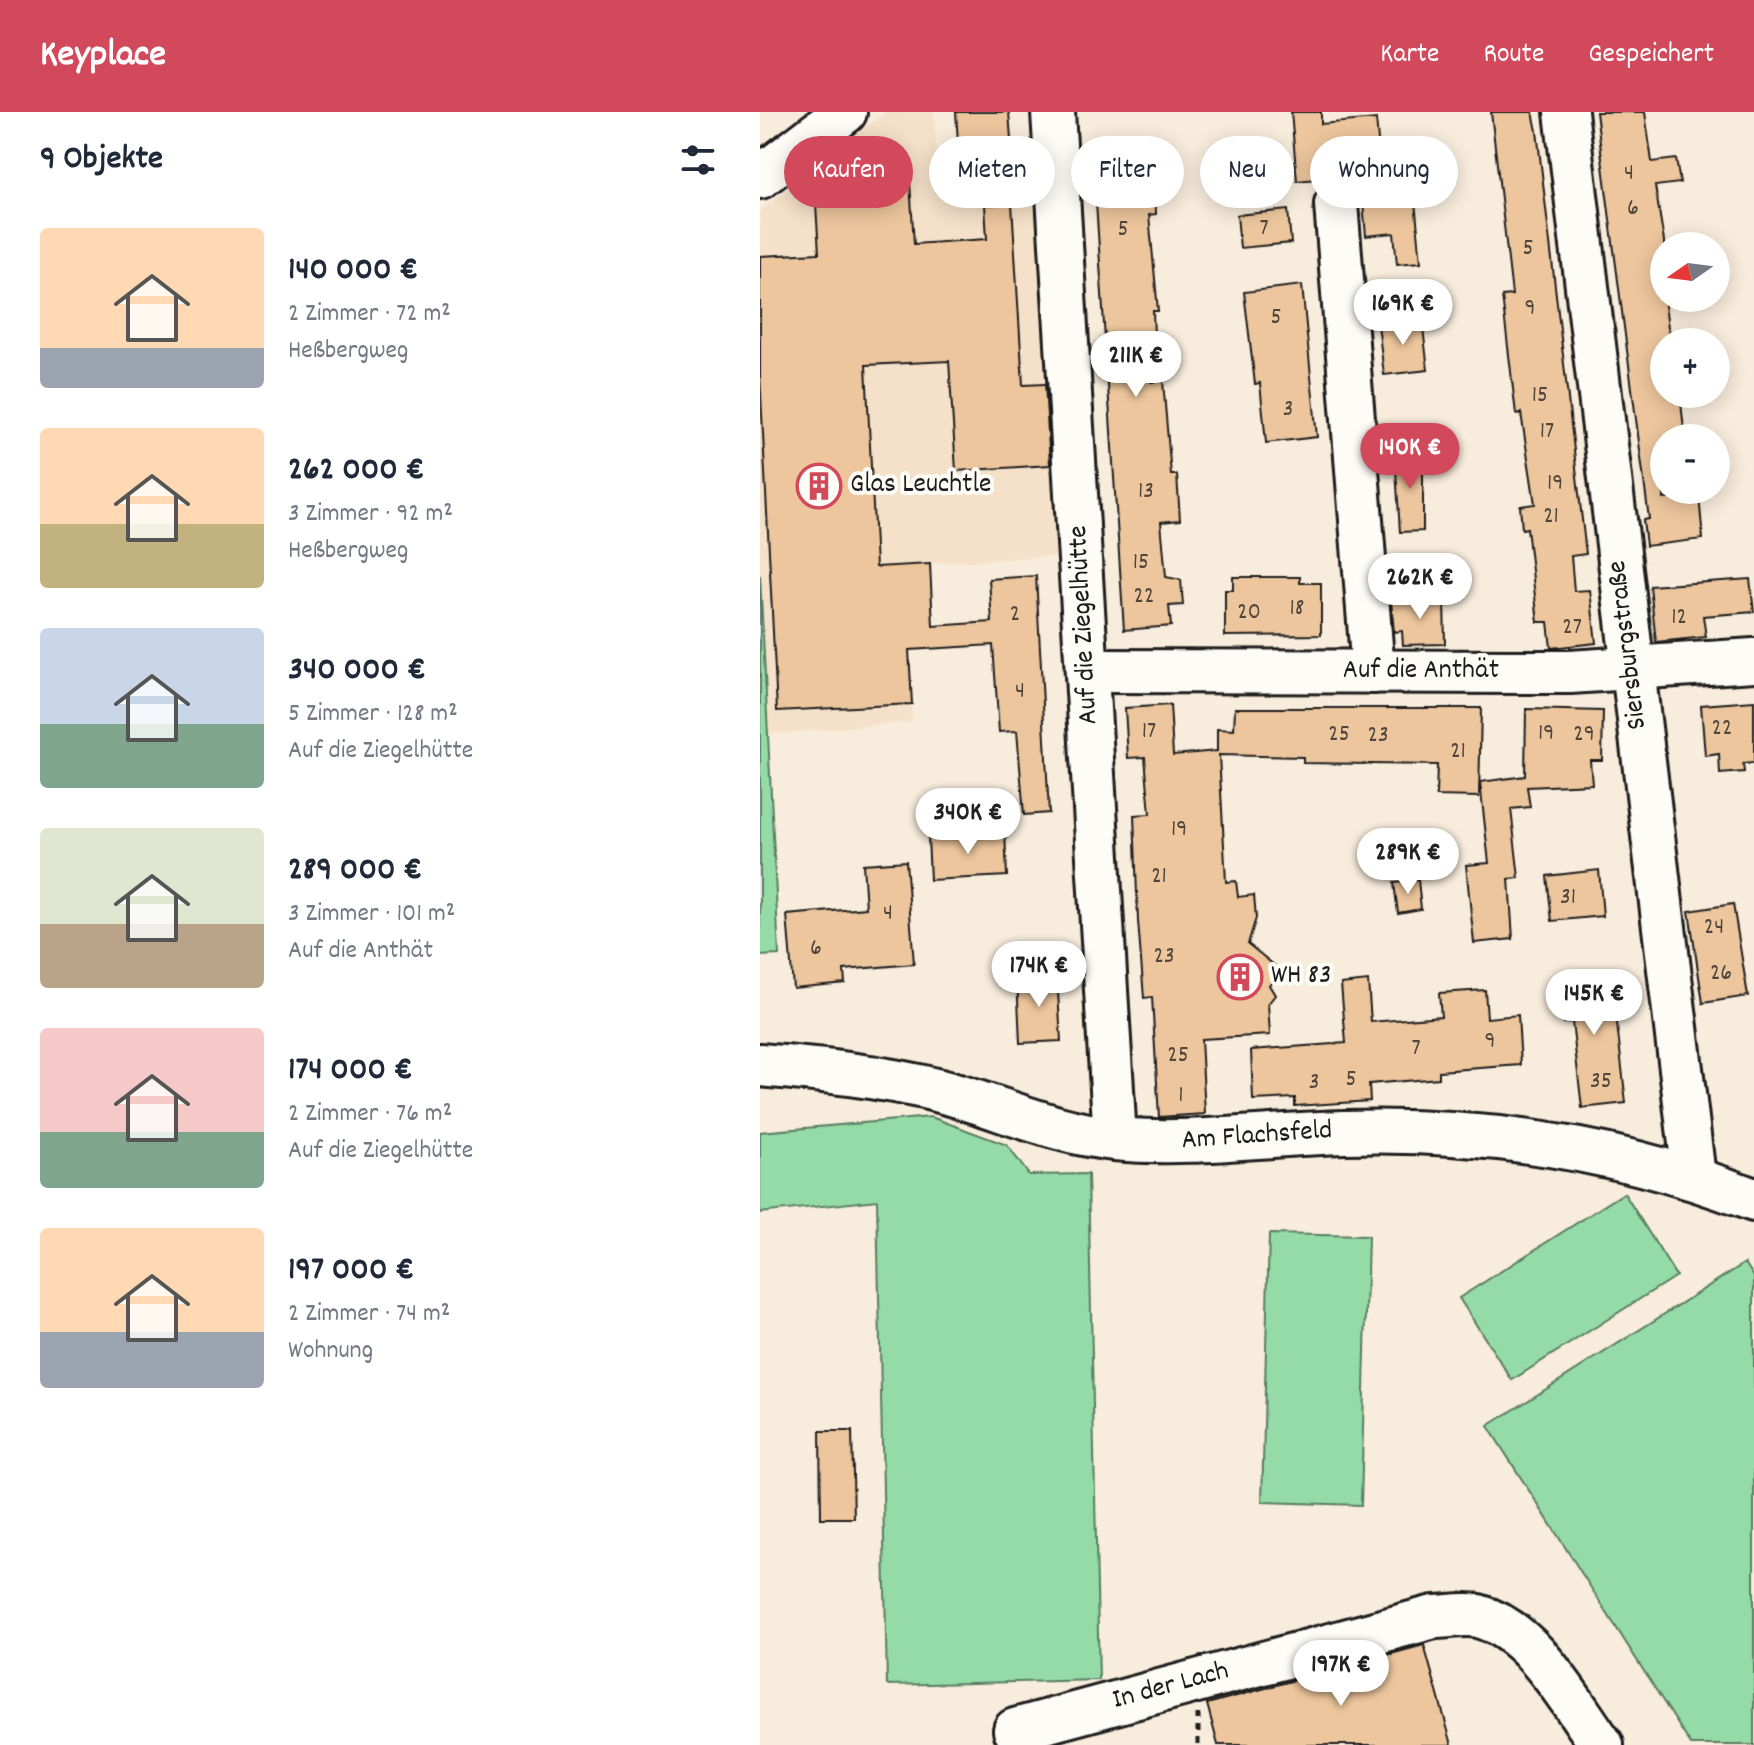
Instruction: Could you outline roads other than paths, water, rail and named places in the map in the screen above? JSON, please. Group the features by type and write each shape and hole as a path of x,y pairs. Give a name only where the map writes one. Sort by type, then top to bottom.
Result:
{"street":[{"path":"760,177 845,112"},
{"name":"Auf die Ziegelhütte","path":"1053,112 1115,1139"},
{"name":"Siersburgstraße","path":"1566,112 1694,1177"},
{"path":"1336,208 1373,672"},
{"name":"Auf die Anthät","path":"1088,671 1631,669 1754,660"},
{"name":"Am Flachsfeld","path":"760,1065 841,1071 939,1091 1081,1135 1115,1139 1167,1143 1426,1130 1568,1147 1639,1161 1694,1177 1754,1200"},
{"name":"In der Lach","path":"1015,1730 1434,1617 1476,1615 1506,1629 1535,1654 1602,1745"}],"place":[{"name":"Glas Leuchtle","path":"819,486"},
{"name":"WH 83","path":"1240,977"}]}
